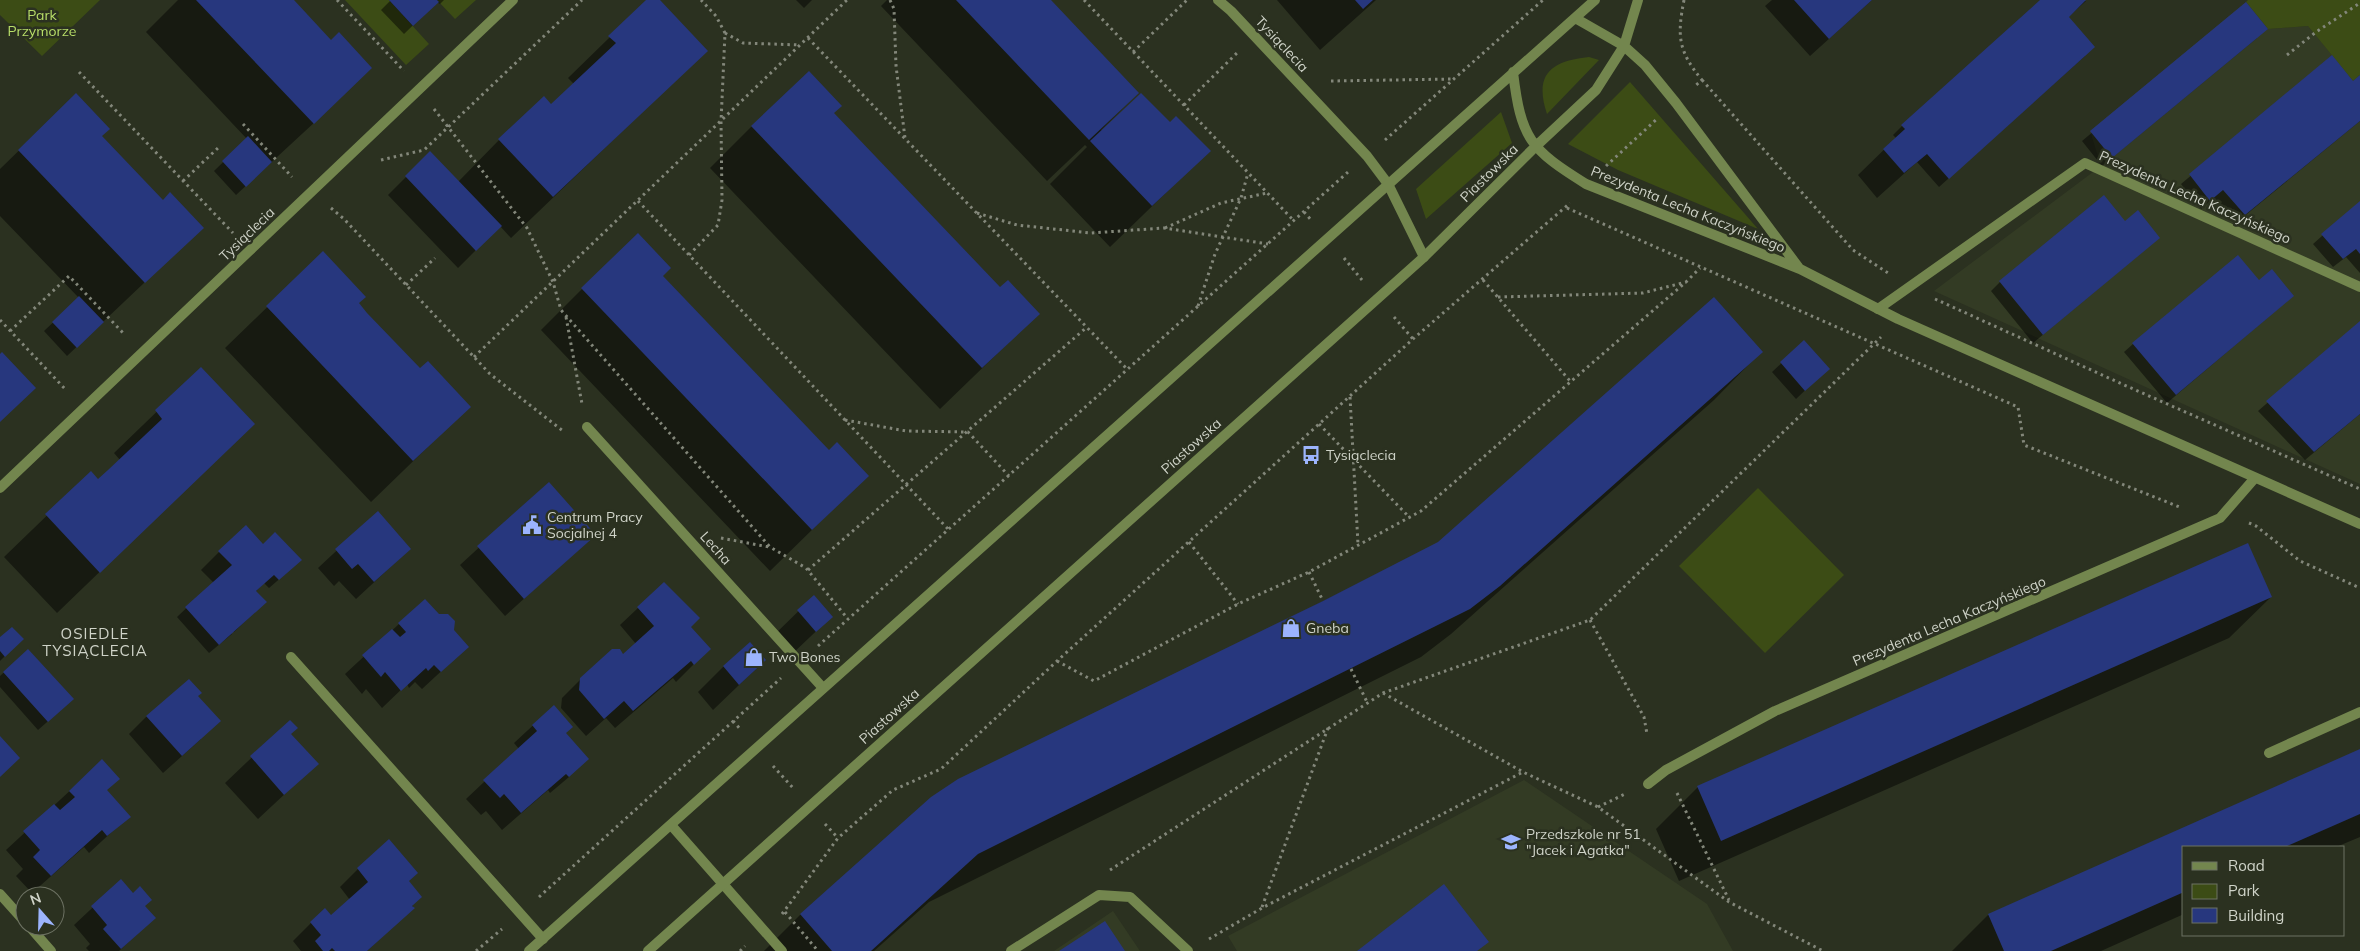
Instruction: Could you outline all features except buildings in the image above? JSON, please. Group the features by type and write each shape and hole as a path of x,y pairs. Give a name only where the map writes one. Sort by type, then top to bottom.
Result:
{"street":[{"name":"Tysiąclecia","path":"0,488 512,0"},
{"name":"Tysiąclecia","path":"1218,0 1232,11 1367,156 1388,184 1424,257"},
{"path":"530,951 1595,0"},
{"name":"Piastowska","path":"648,951 1424,257 1535,147 1596,90 1624,46 1638,0"},
{"name":"Prezydenta Lecha Kaczyńskiego","path":"1575,18 1624,46 1644,66 1676,102 1800,269"},
{"name":"Prezydenta Lecha Kaczyńskiego","path":"1513,72 1517,106 1526,133 1535,147 1559,167 1586,184 1800,269 1898,319 2254,479 2360,524"},
{"name":"Prezydenta Lecha Kaczyńskiego","path":"1878,309 1912,287 2085,162 2360,287"},
{"name":"Lecha","path":"587,427 823,688"},
{"name":"Prezydenta Lecha Kaczyńskiego","path":"1648,784 1666,770 1775,711 2220,518 2254,479"},
{"path":"291,657 543,939"},
{"path":"2269,752 2360,712"},
{"path":"671,825 782,951"},
{"path":"0,894 15,911"},
{"path":"1011,951 1099,895 1130,897 1188,951"},
{"path":"38,936 51,951"}],"path":[{"path":"337,0 406,73"},
{"path":"379,161 424,150 582,0"},
{"path":"474,357 847,0"},
{"path":"890,0 894,9 896,66 905,138"},
{"path":"1084,0 1294,221"},
{"path":"1133,52 1187,0"},
{"path":"476,951 520,914 733,721 1543,0"},
{"path":"689,256 718,225 722,200 721,122 725,33 716,16 703,1"},
{"path":"2287,55 2316,32 2360,3"},
{"path":"725,33 743,43 801,45"},
{"path":"1184,105 1255,36"},
{"path":"808,38 1127,369"},
{"path":"79,72 235,236"},
{"path":"1332,81 1453,80"},
{"path":"1702,80 1853,250 1912,287 2122,384 2360,489"},
{"path":"243,124 294,180"},
{"path":"448,128 527,228 552,282 561,310 565,315 770,547 808,570 848,619"},
{"path":"183,181 220,147"},
{"path":"1198,307 1222,237 1241,198 1248,173"},
{"path":"764,930 785,912 838,838 892,790 941,768 1056,661 1413,339 1567,208 1586,184"},
{"path":"1164,228 1221,203 1267,194"},
{"path":"323,214 336,201"},
{"path":"638,201 948,530"},
{"path":"330,207 344,219 490,374 565,433"},
{"path":"1567,208 2018,407 2024,445 2194,513 2240,520 2256,526 2300,561 2360,588"},
{"path":"1304,212 1413,339"},
{"path":"976,213 1017,225 1091,233 1164,228 1268,244"},
{"path":"406,285 435,258"},
{"path":"1056,661 1094,681 1238,604 1309,572 1358,544 1421,512 1700,268"},
{"path":"10,331 69,276 128,338"},
{"path":"1483,280 1570,381"},
{"path":"1498,297 1643,293 1686,282"},
{"path":"565,315 587,427"},
{"path":"1103,875 1383,693 1590,620 1898,319"},
{"path":"0,320 84,408"},
{"path":"808,570 1087,327"},
{"path":"1350,396 1358,544"},
{"path":"845,420 906,431 968,432 1009,476"},
{"path":"1319,424 1410,518"},
{"path":"683,532 770,547"},
{"path":"1189,542 1238,604"},
{"path":"1309,572 1323,601"},
{"path":"1590,620 1644,717 1647,734"},
{"path":"1351,669 1367,702"},
{"path":"1383,693 1524,772 1598,807 1729,902 1823,951"},
{"path":"733,721 838,838"},
{"path":"1262,908 1329,727"},
{"path":"1666,770 1729,902"},
{"path":"1205,942 1262,908 1524,772"},
{"path":"1598,807 1648,784"},
{"path":"785,912 818,951"}],"shaded area":[{"path":"2246,2 2268,29 2308,26 2353,80 2360,75 2360,484 1934,291 2101,166 2090,131"},
{"name":"Przedszkole nr 51 \"Jacek i Agatka\"","path":"1524,780 1707,904 1733,951 1237,951 1228,936"},
{"path":"1113,911 1140,951 1054,951"}],"green space":[{"name":"Park Przymorze","path":"0,0 100,0 42,56 0,15"},
{"path":"345,0 389,0 429,44 406,65"},
{"path":"437,0 476,0 455,19"},
{"path":"2248,0 2360,0 2360,75 2353,81 2308,26 2268,29 2246,2"},
{"path":"1589,57 1599,60 1547,114 1543,101 1543,89 1544,80 1549,72 1564,62"},
{"path":"1630,82 1758,229 1618,170 1568,144"},
{"path":"1501,112 1512,143 1426,219 1416,189"},
{"path":"1758,488 1844,575 1765,653 1679,566"}],"place":[{"name":"Tysiąclecia","path":"1311,455"},
{"name":"Centrum Pracy Socjalnej 4","path":"532,525"},
{"name":"Gneba","path":"1291,628"},
{"name":"Two Bones","path":"754,657"},
{"name":"Przedszkole nr 51 \"Jacek i Agatka\"","path":"1511,842"}],"district":[{"name":"OSIEDLE TYSIĄCLECIA","path":"95,642"}]}
